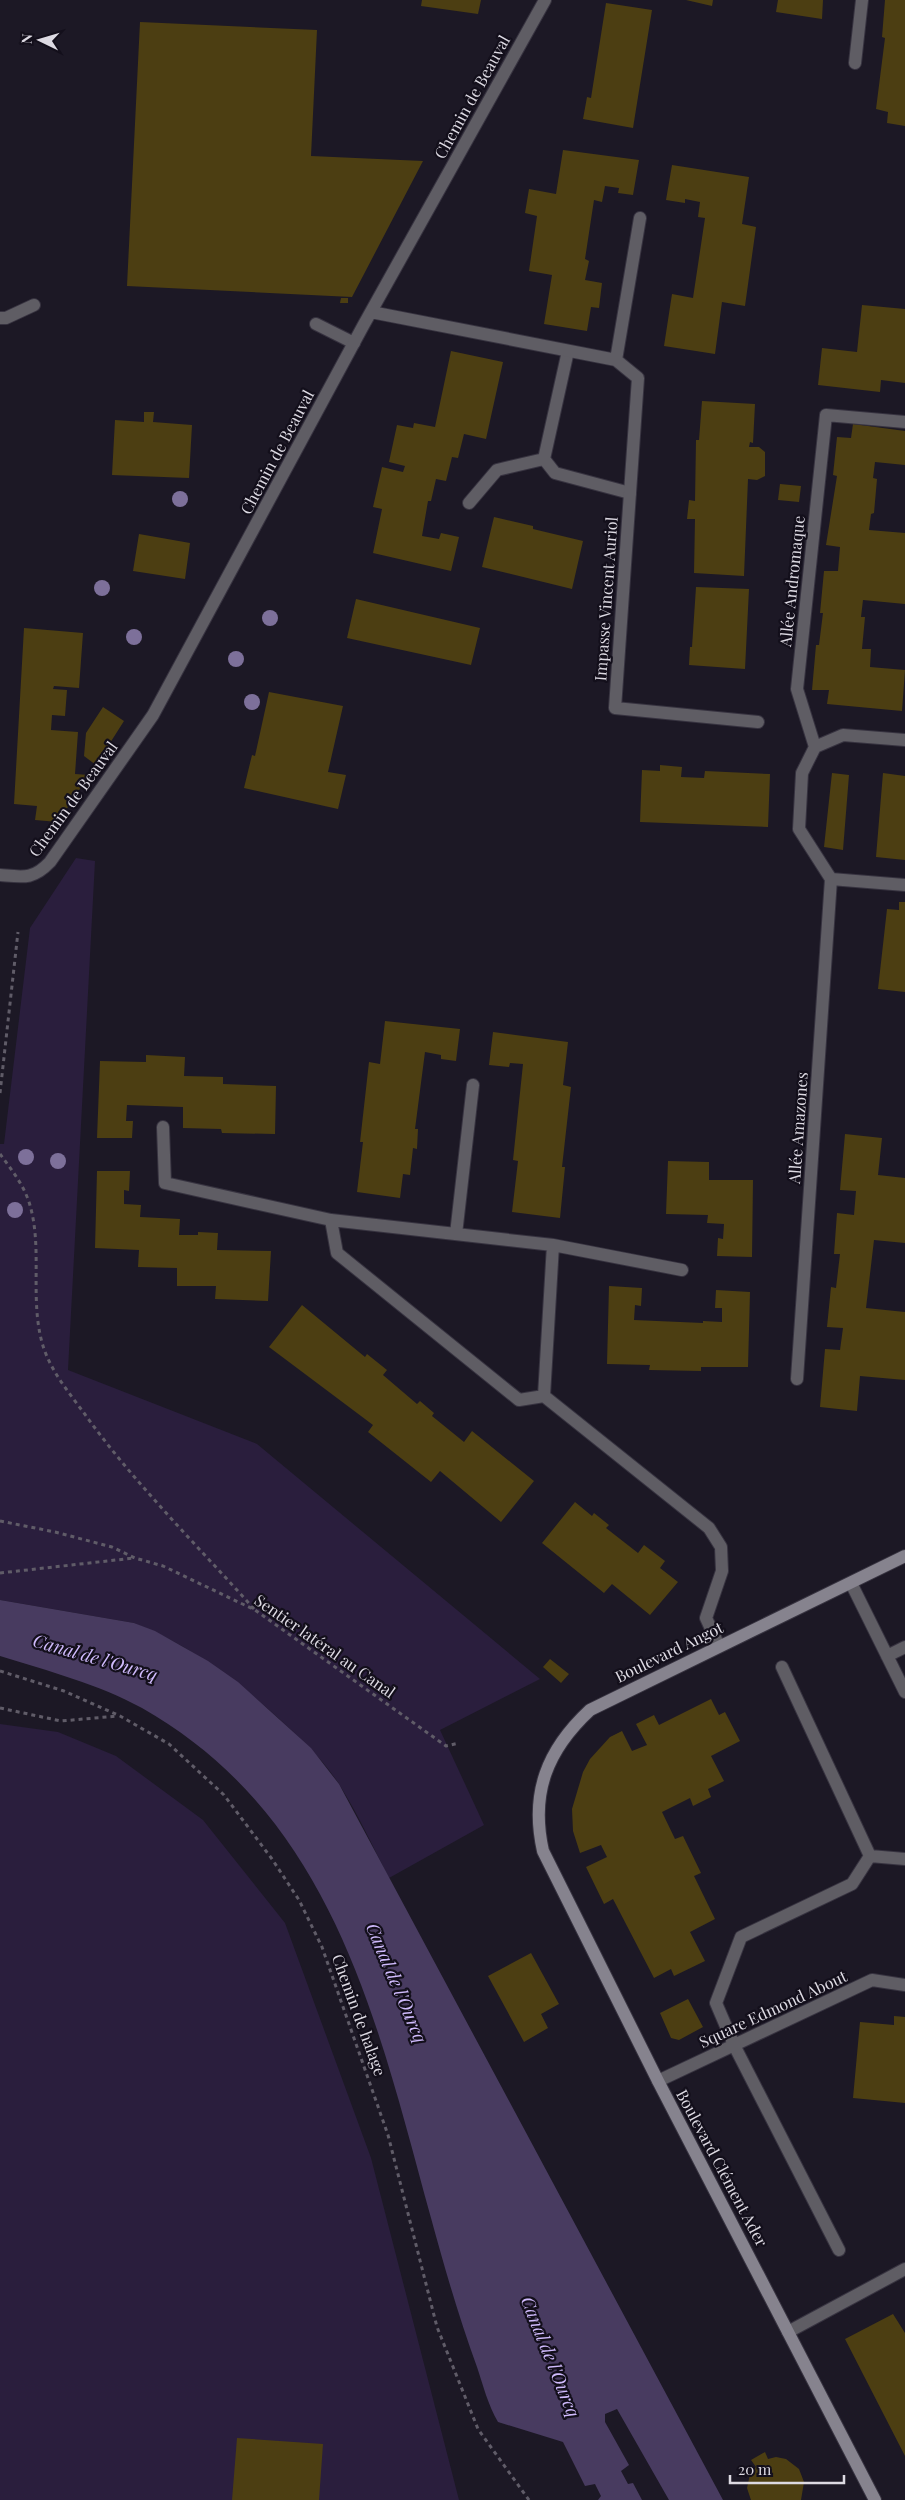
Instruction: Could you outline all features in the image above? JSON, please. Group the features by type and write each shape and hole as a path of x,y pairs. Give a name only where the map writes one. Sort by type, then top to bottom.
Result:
{"street":[{"name":"Chemin de Beauval","path":"0,875 24,877 39,874 50,862 153,715 371,312 545,0"},
{"path":"855,64 862,0"},
{"path":"616,360 640,218"},
{"path":"0,318 6,318 34,305"},
{"name":"Impasse Vincent Auriol","path":"371,312 616,360 638,378 615,708 758,722"},
{"path":"316,324 354,344"},
{"path":"544,459 568,351"},
{"name":"Allée Andromaque","path":"815,747 797,689 826,415 905,422"},
{"path":"544,459 555,473 630,493"},
{"path":"469,503 497,470 544,459"},
{"path":"905,740 843,735 815,747 802,773 799,829 831,879 905,885"},
{"name":"Allée Amazones","path":"797,1378 831,879"},
{"path":"456,1234 473,1085"},
{"path":"163,1127 165,1183 331,1220 553,1245 682,1270"},
{"path":"331,1220 338,1253 519,1400 544,1396 709,1528 721,1547 722,1571 706,1618 719,1646"},
{"path":"544,1396 553,1245"},
{"name":"Boulevard Angot","path":"543,1851 538,1830 542,1781 550,1760 575,1724 590,1710 905,1556"},
{"path":"851,1583 905,1692"},
{"path":"887,1656 905,1647"},
{"path":"782,1667 870,1856"},
{"name":"Boulevard Clément Ader","path":"543,1851 658,2081 874,2500"},
{"path":"870,1856 905,1859"},
{"path":"839,2250 734,2045 716,2003 741,1937 852,1884 870,1856"},
{"name":"Square Edmond About","path":"658,2081 872,1980 905,1985"},
{"path":"788,2332 905,2270"}],"path":[{"path":"0,1093 18,932"},
{"path":"0,1154 17,1178 29,1202 34,1227 37,1318 44,1349 61,1381 110,1449 255,1610"},
{"name":"Sentier latéral au Canal","path":"0,1521 112,1547 135,1558 163,1566 255,1610 446,1746 459,1743"},
{"path":"0,1573 135,1558"},
{"name":"Chemin de halage","path":"0,1671 64,1691 120,1716 169,1744 224,1795 272,1859 299,1900 322,1947 388,2135 437,2327 478,2429 528,2500"},
{"path":"0,1708 61,1721 120,1716"}],"shaded area":[{"path":"76,858 95,861 68,1370 257,1444 540,1679 440,1730 484,1825 389,1878 353,1807 339,1784 318,1757 277,1717 227,1675 173,1641 134,1623 0,1600 0,1144 4,1144 30,928"},
{"path":"0,1724 58,1732 116,1756 203,1820 285,1923 371,2158 459,2500 0,2500"}],"water":[{"name":"Canal de l'Ourcq","path":"0,1600 134,1623 155,1631 208,1661 238,1682 311,1748 339,1784 723,2500 669,2500 617,2409 605,2414 605,2422 629,2465 621,2471 628,2484 633,2483 642,2500 598,2500 601,2496 595,2484 585,2486 563,2442 498,2422 491,2409 458,2312 390,2071 366,1999 338,1930 304,1866 261,1806 207,1753 142,1708 90,1685 0,1656"}],"building":[{"path":"422,0 481,0 478,14 421,6"},
{"path":"686,0 713,0 712,6"},
{"path":"778,0 823,0 822,19 776,12"},
{"path":"885,0 905,0 905,126 887,123 888,112 876,109 885,38 882,37"},
{"path":"606,3 652,10 633,128 583,119 587,97 591,98"},
{"path":"140,22 317,30 311,156 423,161 352,297 127,286"},
{"path":"563,150 639,160 633,195 618,193 619,188 605,186 602,202 594,200 585,259 589,261 585,280 602,283 599,308 591,307 587,331 544,324 552,275 529,271 537,216 525,213 529,189 556,194"},
{"path":"672,165 749,177 742,224 756,227 745,306 722,302 715,354 664,346 672,294 693,298 705,218 698,217 700,202 685,199 685,203 666,200"},
{"path":"341,298 348,298 348,303 340,303"},
{"path":"862,305 905,309 905,383 881,380 880,392 818,385 822,348 857,352"},
{"path":"451,351 503,362 486,439 464,434 458,458 452,457 446,481 436,479 431,501 428,501 422,536 439,539 441,533 459,537 451,571 373,553 382,509 373,507 382,467 403,472 405,466 389,462 397,425 413,428 414,423 435,427"},
{"path":"702,401 755,404 753,443 750,442 749,447 759,447 765,452 765,476 757,480 748,479 744,576 694,573 695,519 687,519 689,500 695,501 696,440 699,440"},
{"path":"144,412 154,412 153,422 192,425 189,478 112,475 115,420 144,422"},
{"path":"853,424 905,431 905,465 875,462 873,478 877,479 874,513 871,514 869,530 905,533 905,604 863,600 861,617 865,617 862,649 871,649 870,667 905,670 902,711 827,704 829,690 812,690 816,645 819,645 823,613 820,613 824,571 838,571 840,547 826,545 837,476 833,475 837,437 851,438"},
{"path":"780,484 801,486 799,502 778,500"},
{"path":"494,517 583,541 572,589 482,567"},
{"path":"139,534 190,543 185,579 133,571"},
{"path":"696,587 749,589 745,669 689,665"},
{"path":"356,599 480,628 471,665 347,638"},
{"path":"24,628 83,633 79,688 54,686 53,689 67,690 65,716 52,715 51,730 78,732 75,774 89,775 58,822 35,820 37,806 14,804"},
{"path":"269,692 343,706 328,772 346,775 338,809 244,788 252,755 255,756"},
{"path":"103,707 124,721 96,765 84,756 86,733"},
{"path":"660,765 682,767 681,777 704,778 705,771 770,774 768,827 640,822 642,770 660,771"},
{"path":"832,773 849,775 843,850 824,847"},
{"path":"883,773 905,776 905,860 876,857"},
{"path":"899,902 905,902 905,992 878,989 887,909 899,910"},
{"path":"385,1021 460,1029 456,1061 441,1059 441,1055 425,1052 415,1129 418,1129 417,1149 413,1148 410,1175 403,1174 400,1198 357,1192 363,1142 360,1142 369,1062 380,1064"},
{"path":"493,1032 568,1042 563,1085 571,1087 562,1167 565,1167 560,1218 512,1212 518,1161 513,1160 523,1064 510,1063 509,1067 489,1065"},
{"path":"146,1055 185,1057 184,1076 223,1077 223,1084 276,1086 275,1134 222,1133 221,1129 183,1128 183,1107 127,1105 126,1121 133,1121 132,1138 97,1138 100,1061 146,1062"},
{"path":"845,1134 882,1138 878,1175 905,1178 905,1243 874,1240 866,1308 905,1312 905,1380 860,1376 857,1411 820,1407 825,1349 840,1350 843,1328 827,1327 831,1287 836,1288 840,1254 834,1254 837,1213 854,1215 856,1191 840,1190"},
{"path":"668,1161 709,1162 709,1180 753,1180 752,1257 717,1256 718,1238 723,1239 724,1224 707,1223 708,1215 666,1214"},
{"path":"97,1171 130,1171 129,1191 124,1190 124,1204 141,1205 140,1217 180,1219 179,1235 198,1235 198,1232 218,1233 217,1250 271,1251 268,1301 215,1299 216,1286 177,1286 177,1268 138,1267 139,1250 95,1248"},
{"path":"609,1286 642,1288 641,1306 635,1305 634,1320 703,1323 703,1321 722,1322 722,1308 715,1308 716,1290 750,1292 748,1367 701,1367 701,1371 649,1370 650,1365 607,1364"},
{"path":"302,1305 365,1357 367,1354 387,1370 383,1375 417,1404 420,1401 434,1413 432,1416 464,1442 472,1431 534,1481 501,1522 440,1471 431,1482 368,1432 373,1425 269,1347"},
{"path":"575,1502 592,1516 594,1513 609,1525 606,1528 638,1553 644,1545 665,1561 660,1568 678,1582 650,1615 612,1584 604,1593 542,1543"},
{"path":"550,1659 569,1674 561,1683 543,1667"},
{"path":"711,1699 719,1715 725,1712 740,1741 711,1756 724,1781 708,1789 711,1797 693,1806 690,1798 662,1812 675,1839 683,1836 701,1873 694,1876 715,1919 690,1932 705,1961 674,1976 671,1969 654,1978 613,1899 604,1904 586,1867 607,1857 601,1845 580,1853 573,1831 572,1809 583,1772 590,1759 610,1737 622,1731 632,1751 647,1745 636,1724 654,1715 659,1725"},
{"path":"531,1953 559,2004 541,2014 548,2028 524,2042 488,1976"},
{"path":"688,1999 703,2027 679,2040 671,2038 660,2013"},
{"path":"894,2016 905,2017 905,2103 853,2098 860,2022 894,2025"},
{"path":"893,2314 905,2333 905,2456 845,2339"},
{"path":"237,2438 323,2444 319,2500 232,2500"},
{"path":"765,2452 768,2459 776,2457 786,2459 799,2469 804,2482 801,2500 751,2500 747,2488 750,2474 756,2467 751,2460"}]}
